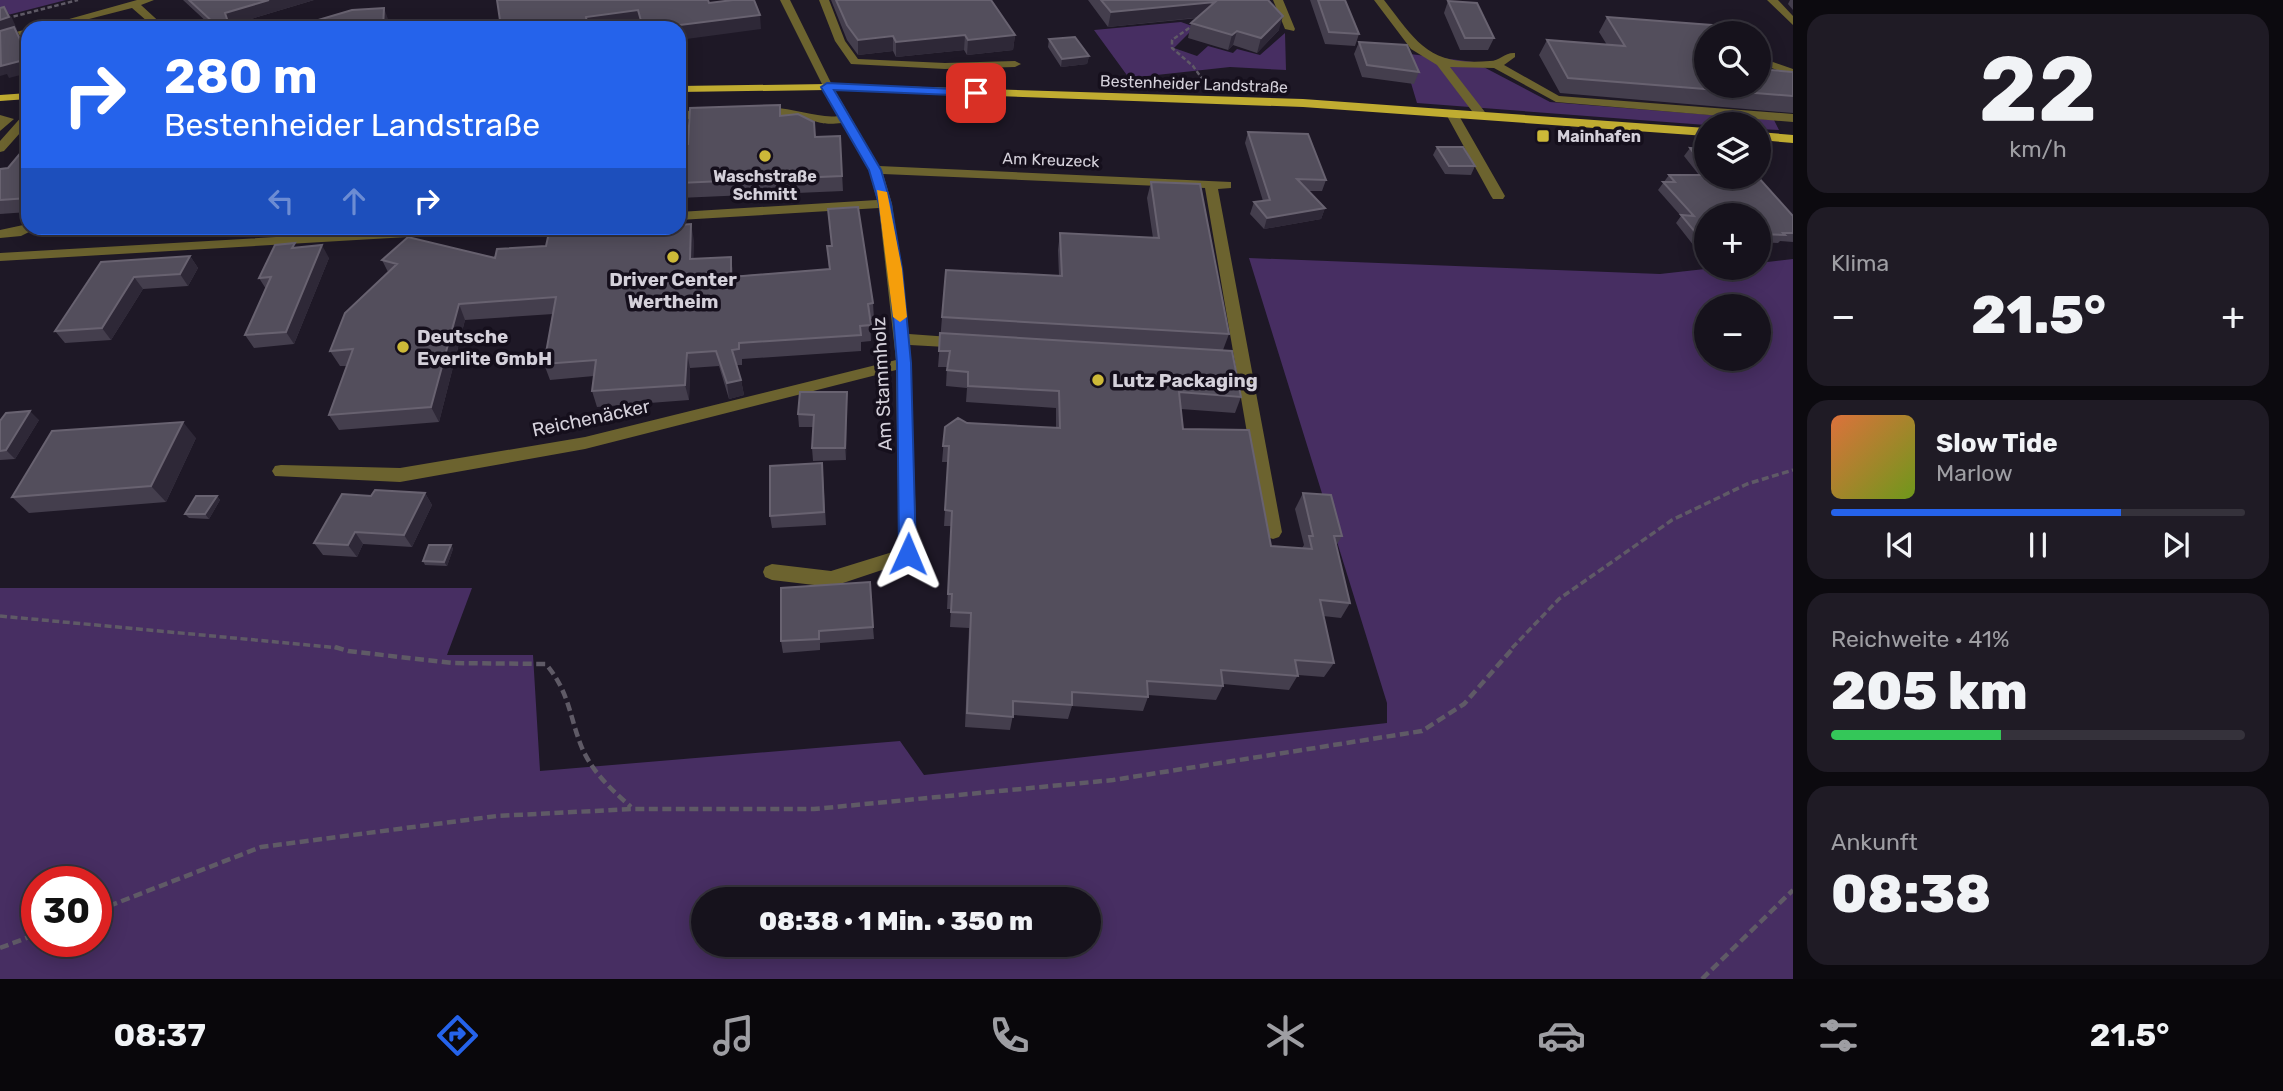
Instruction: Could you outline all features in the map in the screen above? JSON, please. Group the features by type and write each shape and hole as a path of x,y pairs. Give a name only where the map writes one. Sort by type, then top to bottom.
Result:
{"main road":[{"name":"Bestenheider Landstraße","path":"686,89 827,87 1303,103 1694,131"},
{"path":"0,98 21,96"},
{"path":"1771,137 1793,139"}],"street":[{"path":"69,21 149,0"},
{"name":"Am Stammholz","path":"772,572 831,579 908,554 904,363 895,269 885,204 875,170 827,87 785,0"},
{"path":"824,0 838,38 855,62 945,66 1015,64"},
{"path":"1278,0 1290,29"},
{"path":"1379,0 1415,47 1441,63 1482,116"},
{"path":"1772,0 1793,22"},
{"path":"134,4 153,21"},
{"path":"1,39 21,34"},
{"path":"1496,65 1511,55"},
{"path":"1441,63 1496,65 1556,99 1793,118"},
{"path":"1771,64 1793,73"},
{"path":"742,114 797,113 825,122 845,119"},
{"path":"686,116 728,114"},
{"path":"1452,114 1498,196"},
{"path":"0,119 8,119 0,127"},
{"path":"0,148 21,125"},
{"name":"Am Kreuzeck","path":"875,170 1218,185 1236,360 1273,532"},
{"path":"686,216 885,204"},
{"path":"0,234 21,230"},
{"path":"0,257 21,232"},
{"path":"225,244 230,235"},
{"path":"0,257 353,235"},
{"path":"902,339 984,344"},
{"name":"Reichenäcker","path":"281,471 400,475 611,438 904,363"}],"path":[{"path":"0,20 78,0"},
{"path":"1198,22 1188,27 1185,34 1172,40 1172,48 1193,66 1203,80"},
{"path":"112,905 261,847 497,816 632,809 814,809 1113,780 1422,731 1464,704 1483,679 1559,599 1672,520 1747,484 1793,470"},
{"path":"0,615 302,646 333,646 348,651 452,663 545,664 561,682 583,750 602,780 632,809"},
{"path":"1702,979 1793,890"},
{"path":"0,948 21,940"}],"shaded area":[{"path":"0,0 66,0 0,17"},
{"path":"1181,22 1195,27 1174,48 1197,56 1208,46 1233,53 1237,49 1260,55 1285,33 1286,70 1230,67 1129,78 1094,30"},
{"path":"1402,53 1474,62 1550,102 1694,114 1694,124 1417,103"},
{"path":"1771,120 1774,120 1779,130 1771,130"},
{"path":"1249,258 1660,274 1694,270 1694,280 1771,280 1771,262 1793,259 1793,979 0,979 0,588 472,588 447,655 533,655 540,771 900,741 924,775 1387,723 1387,703"}],"building":[{"path":"189,0 269,0 225,13 228,21 212,21"},
{"path":"497,0 708,0 709,3 754,0 760,15 686,24 686,21 641,21 638,10 586,17 587,21 500,21"},
{"path":"836,0 991,0 1015,35 968,40 965,35 896,42 893,36 858,40 847,25"},
{"path":"1101,0 1268,0 1283,16 1261,38 1237,31 1232,35 1191,23 1215,2 1111,12"},
{"path":"1318,0 1345,0 1359,34 1329,32"},
{"path":"1448,1 1477,3 1494,38 1465,38"},
{"path":"4,7 9,17 0,20 0,8"},
{"path":"384,8 383,21 318,21 318,20 352,10"},
{"path":"1607,17 1694,24 1694,88 1568,78 1547,40 1625,46"},
{"path":"14,27 21,42 21,61 1,66 0,31"},
{"path":"1075,37 1089,56 1062,59 1049,39"},
{"path":"1359,42 1407,45 1419,72 1367,65"},
{"path":"1771,70 1793,72 1793,96 1771,94"},
{"name":"Waschstraße Schmitt","path":"780,105 780,116 798,114 814,122 815,137 840,136 842,176 686,183 690,108"},
{"path":"1248,132 1308,134 1326,180 1297,179 1325,208 1267,218 1254,202 1270,200"},
{"path":"1437,147 1463,147 1475,166 1449,166"},
{"path":"21,152 21,198 0,200 0,169 8,168"},
{"path":"1669,175 1694,175 1694,189 1769,189 1793,216 1793,233 1771,234 1771,203 1694,203 1694,216 1663,182 1675,182"},
{"path":"1151,182 1200,184 1229,334 942,317 946,270 1062,276 1060,233 1159,238"},
{"path":"858,207 873,303 868,304 871,325 860,326 861,335 739,343 739,349 732,350 741,380 727,383 716,351 687,353 685,385 592,391 596,360 544,364 556,297 459,304 431,407 329,415 353,349 330,351 345,313 397,264 382,260 408,237 495,258 497,249 546,246 548,235 686,235 686,224 691,224 690,259 731,257 731,277 830,269 827,246 832,246 828,209"},
{"path":"1681,215 1694,216 1694,231"},
{"path":"295,243 292,248 322,245 286,332 245,335 271,277 259,278 275,245"},
{"path":"190,256 180,274 134,277 102,328 55,331 101,262"},
{"path":"940,333 1232,351 1241,397 1179,392 1183,429 1249,430 1271,546 1312,549 1309,536 1313,536 1303,493 1331,495 1342,536 1334,536 1350,603 1320,600 1334,663 1295,660 1298,676 1221,670 1223,686 1147,681 1148,697 1072,692 1072,705 1013,701 1013,717 967,713 971,613 951,612 952,594 948,594 952,511 945,510 949,446 943,446 945,427 958,418 967,423 1060,428 1059,391 968,386 968,372 947,370 950,351 939,351"},
{"path":"800,392 847,392 845,448 812,448 814,415 798,414"},
{"path":"30,411 6,450 0,451 0,421 6,413"},
{"path":"183,422 151,486 12,497 52,431"},
{"path":"822,463 824,512 770,516 770,466"},
{"path":"375,490 425,493 404,535 355,532 348,545 314,543 342,494 371,496"},
{"path":"196,496 217,496 205,514 185,514"},
{"path":"429,545 451,545 444,562 423,561"},
{"path":"870,582 873,627 819,631 819,639 781,641 781,588"}],"slow traffic":[{"path":"882,192 900,317"}],"place":[{"name":"Mainhafen","path":"1543,136"},
{"name":"Waschstraße Schmitt","path":"765,156"},
{"name":"Driver Center Wertheim","path":"673,257"},
{"name":"Deutsche Everlite GmbH","path":"403,347"},
{"name":"Lutz Packaging","path":"1098,380"}],"route":[{"path":"908,554 904,363 895,269 885,204 875,170 827,87 976,93"}]}
